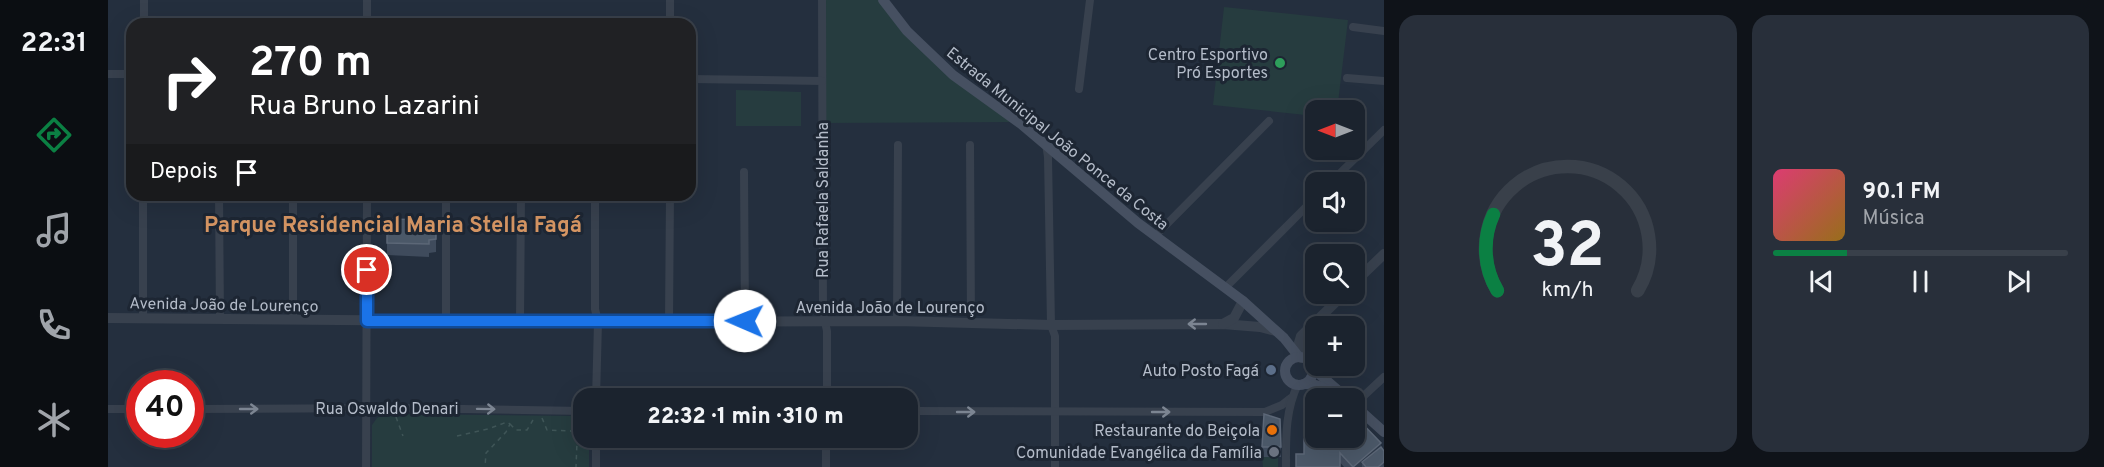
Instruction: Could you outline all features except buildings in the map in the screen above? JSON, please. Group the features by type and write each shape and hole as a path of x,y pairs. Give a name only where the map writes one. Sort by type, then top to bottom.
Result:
{"main road":[{"name":"Estrada Municipal João Ponce da Costa","path":"883,0 908,31 953,75 1021,124 1155,236 1243,301 1278,333"},
{"path":"1278,333 1305,360"},
{"path":"1278,333 1286,353 1287,377 1295,384 1320,385 1326,388"},
{"path":"1286,367 1292,359 1300,357"},
{"path":"1301,384 1312,376"},
{"path":"1322,376 1336,388"},
{"path":"1365,415 1384,432"}],"street":[{"path":"144,0 144,18"},
{"path":"367,0 367,18"},
{"path":"670,0 670,18"},
{"name":"Rua Rafaela Saldanha","path":"822,0 823,313 828,331 827,388"},
{"path":"1079,89 1090,0"},
{"path":"1353,27 1384,30"},
{"path":"108,74 126,74"},
{"path":"1347,78 1384,81"},
{"path":"696,79 822,81"},
{"path":"1155,236 1269,121"},
{"path":"1341,172 1382,131 1384,123"},
{"path":"1046,144 1051,325 1055,336 1055,467"},
{"path":"897,321 898,145"},
{"path":"970,145 971,322"},
{"path":"744,172 745,321"},
{"path":"143,201 143,317"},
{"path":"219,201 220,318"},
{"path":"293,201 293,319"},
{"path":"366,467 367,201"},
{"path":"446,201 446,320"},
{"path":"520,320 521,201"},
{"path":"595,201 595,309 598,322 596,388"},
{"path":"669,320 670,201"},
{"path":"1225,288 1305,208"},
{"path":"1365,273 1384,254"},
{"path":"1223,324 1234,318 1243,301"},
{"path":"1300,357 1298,346 1301,336 1334,304"},
{"name":"Avenida João de Lourenço","path":"108,318 598,322 897,321 1051,325 1223,324 1260,327 1278,333"},
{"path":"1365,395 1384,377"},
{"path":"918,411 1265,412 1292,398 1301,384"},
{"path":"1286,467 1287,430 1292,398"},
{"path":"108,410 126,409"},
{"name":"Rua Oswaldo Denari","path":"204,409 573,411"},
{"path":"1265,412 1287,430"},
{"path":"596,448 596,467"},
{"path":"826,448 826,467"}],"path":[{"path":"395,414 403,436"},
{"path":"457,436 507,422 516,430 527,430 535,415"},
{"path":"541,415 547,430 572,431 577,441 576,467"},
{"path":"485,467 486,453 506,432 510,424"}],"green space":[{"path":"826,0 879,0 903,30 1016,122 826,123"},
{"name":"Centro Esportivo Pró Esportes","path":"1224,7 1348,20 1338,100 1305,100 1305,115 1213,105"},
{"path":"736,90 801,92 801,126 736,126"},
{"path":"384,414 573,416 573,448 589,448 589,467 372,467 372,425"},
{"path":"1262,457 1278,457 1278,467 1263,467"}],"place":[{"name":"Centro Esportivo Pró Esportes","path":"1280,63"},
{"name":"Auto Posto Fagá","path":"1271,370"},
{"name":"Restaurante do Beiçola","path":"1272,430"},
{"name":"Comunidade Evangélica da Família","path":"1274,452"}],"district":[{"name":"Parque Residencial Maria Stella Fagá","path":"393,224"}],"route":[{"path":"367,270 367,321 745,321"}]}
